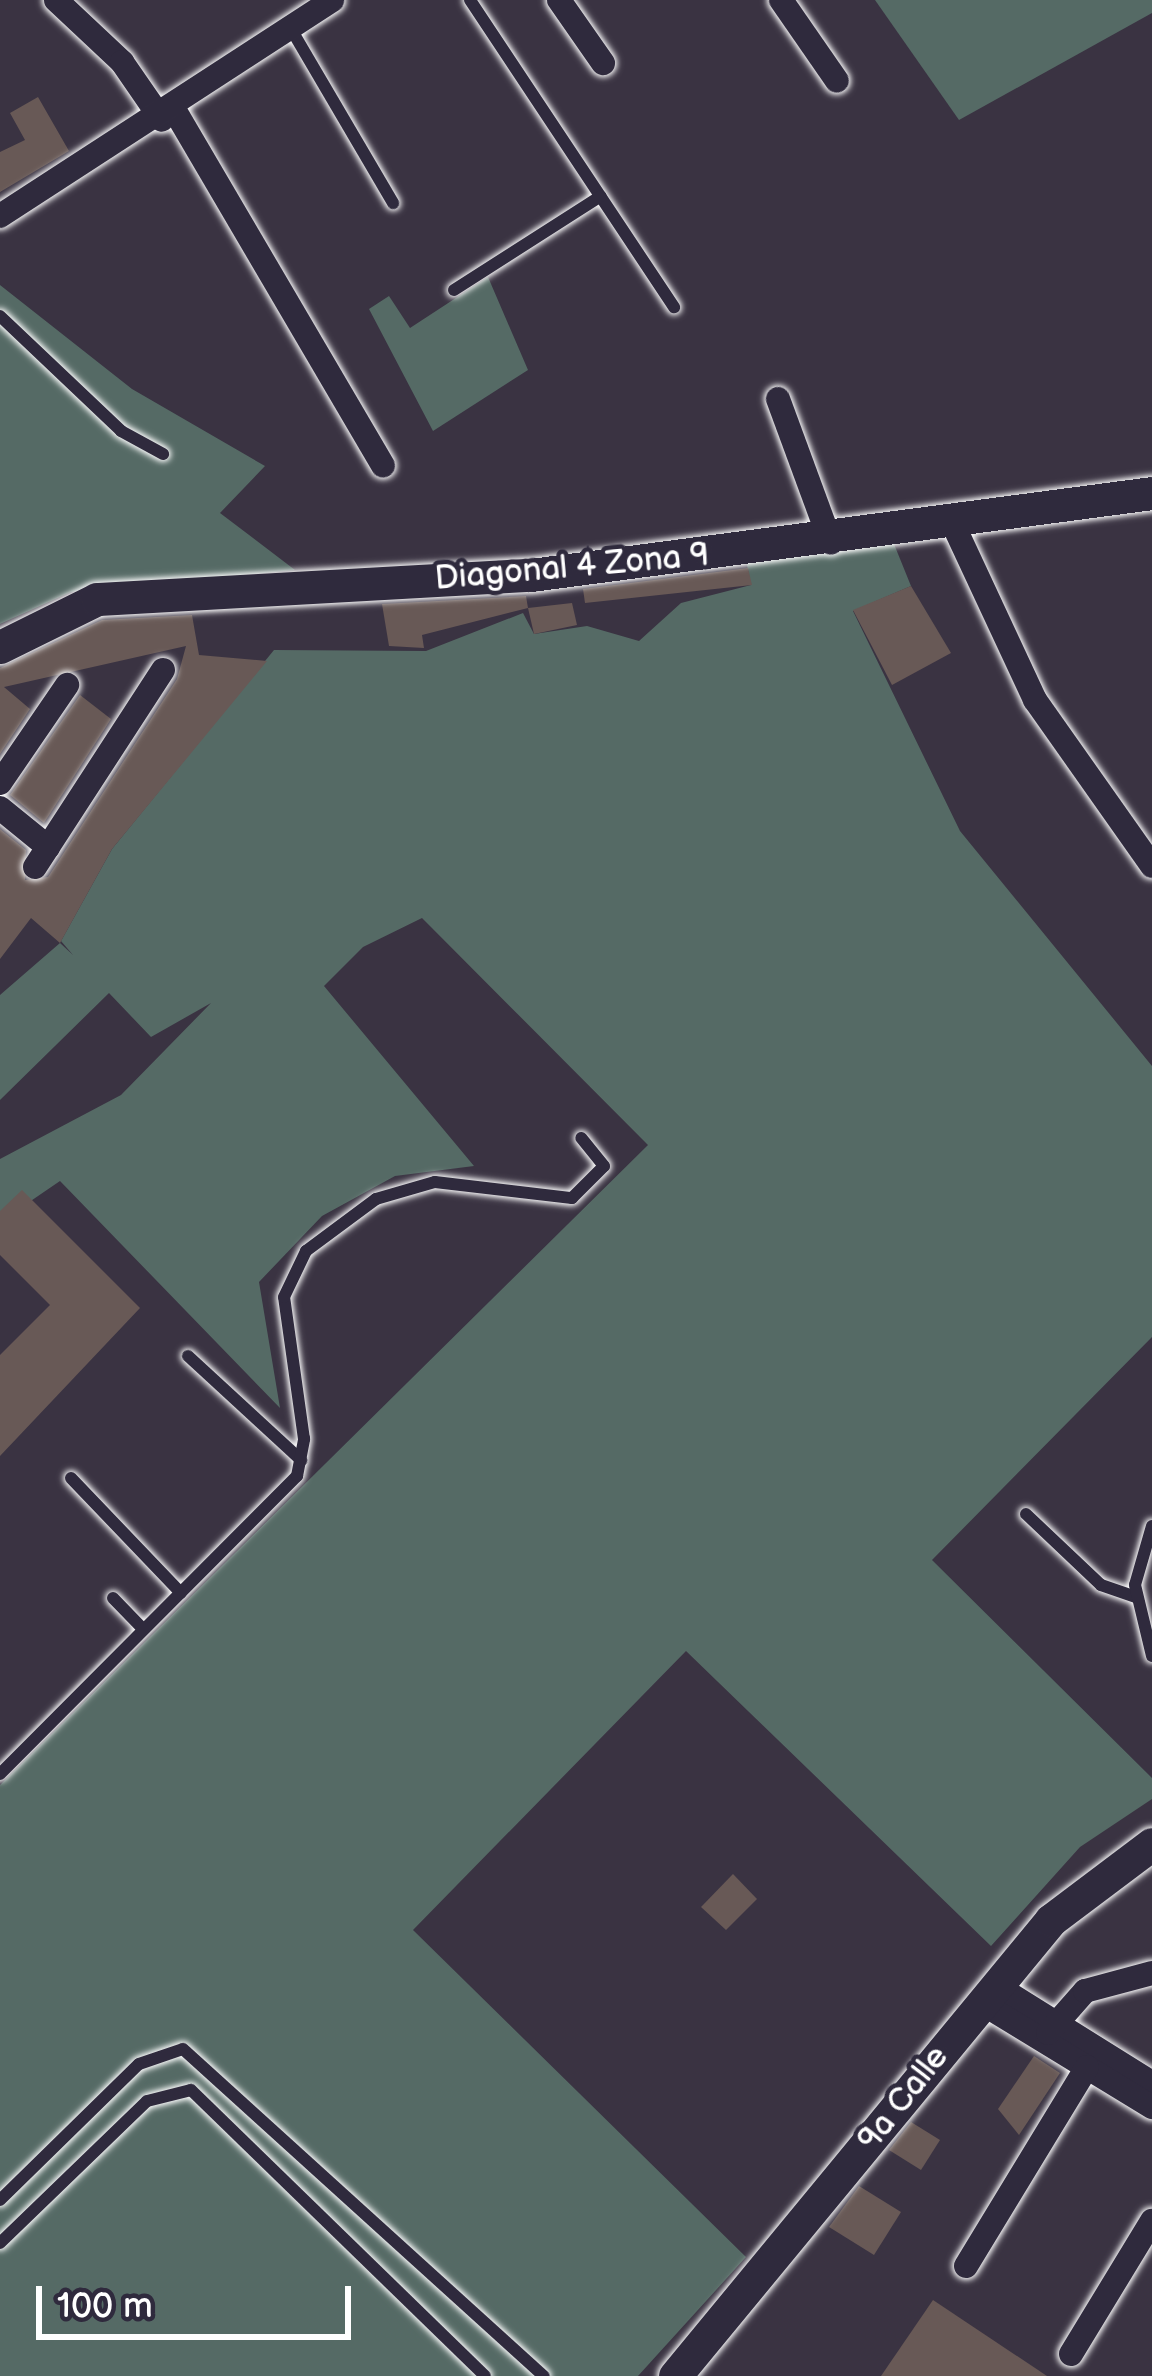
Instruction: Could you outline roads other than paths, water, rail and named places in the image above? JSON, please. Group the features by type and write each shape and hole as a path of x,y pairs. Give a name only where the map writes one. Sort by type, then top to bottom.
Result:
{"main road":[{"name":"Diagonal 4 Zona 9","path":"0,647 97,599 531,575 831,543 1152,493"},
{"name":"9a Calle","path":"675,2376 988,1993 1076,1894 1152,1844"}],"street":[{"path":"56,0 122,62 168,116 383,466"},
{"path":"0,216 168,116 332,0"},
{"path":"559,0 603,63"},
{"path":"781,0 837,81"},
{"path":"778,399 831,543"},
{"path":"953,524 1035,700 1152,866"},
{"path":"0,808 41,857 163,670"},
{"path":"0,783 67,685"},
{"path":"1049,2032 1100,1983 1152,1972"},
{"path":"988,1993 1049,2032 1152,2083"},
{"path":"1049,2032 1087,2067 1152,2108"},
{"path":"966,2266 1087,2067"},
{"path":"1071,2354 1152,2221"}],"lane":[{"path":"470,0 674,307"},
{"path":"291,29 393,203"},
{"path":"454,290 601,196"},
{"path":"0,316 121,431 163,454"},
{"path":"0,1774 286,1490 301,1460 284,1297 306,1251 376,1199 435,1182 572,1198 604,1166 581,1138"},
{"path":"188,1356 301,1460"},
{"path":"70,1478 181,1593"},
{"path":"1026,1514 1101,1585 1152,1617"},
{"path":"1152,1526 1136,1604 1152,1656"},
{"path":"113,1598 143,1629"},
{"path":"0,2200 139,2064 183,2049 544,2376"},
{"path":"0,2243 147,2101 191,2090 485,2376"}]}
